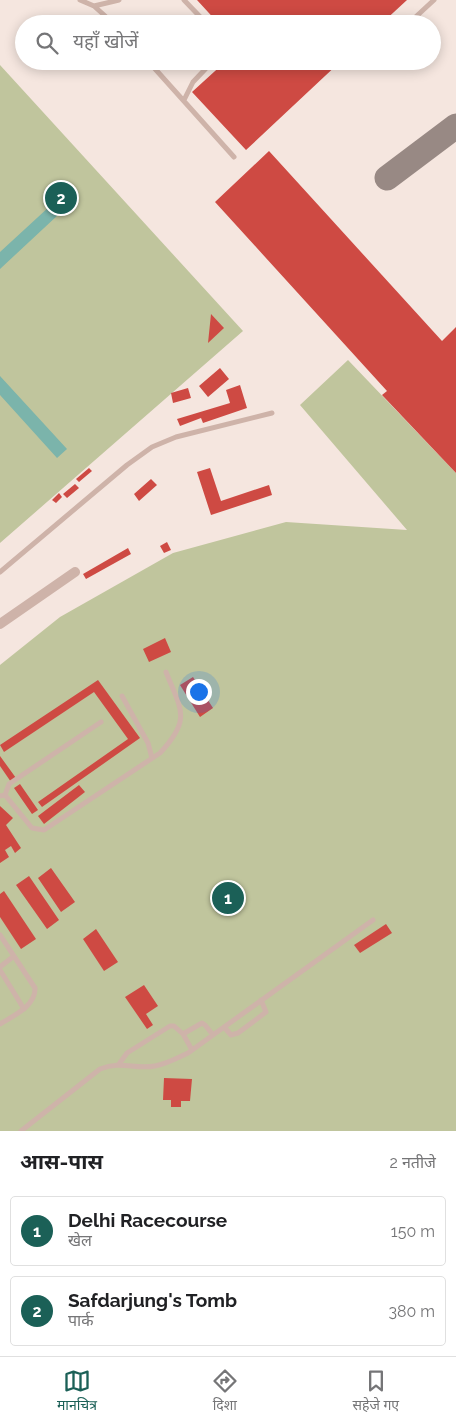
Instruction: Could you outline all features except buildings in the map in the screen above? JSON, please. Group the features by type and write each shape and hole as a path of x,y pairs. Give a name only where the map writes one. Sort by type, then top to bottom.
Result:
{"street":[{"path":"0,624 75,572"}],"lane":[{"path":"80,0 94,6 104,15"},
{"path":"94,6 119,0"},
{"path":"184,0 198,15"},
{"path":"418,15 434,0"},
{"path":"156,70 234,157"},
{"path":"184,100 193,82 204,70"},
{"path":"0,572 127,465 152,447 176,437 272,413"},
{"path":"101,722 9,784 2,795 32,828 44,830 152,758 172,740 180,725 182,713 166,672"},
{"path":"122,696 148,743 152,758"},
{"path":"21,1131 100,1069 119,1064 154,1067 171,1062 192,1050 373,920"},
{"path":"0,935 35,988 33,999 24,1009 0,1024"},
{"path":"14,956 0,968 24,1009"},
{"path":"224,1027 231,1034 238,1033 266,1012 261,1000"},
{"path":"183,1034 202,1023 206,1025 213,1035"},
{"path":"119,1064 127,1054 170,1026 174,1026 183,1034 192,1050"}],"green space":[{"path":"0,65 243,331 0,543"},
{"path":"348,360 456,473 456,1131 0,1131 0,665 60,617 173,553 286,522 407,530 300,405"}],"water":[{"path":"50,206 58,215 0,269 0,252"},
{"path":"0,376 67,449 57,458 0,395"}],"taxiway":[{"path":"387,178 456,126"}],"place":[{"name":"Safdarjung's Tomb","path":"61,198"},
{"name":"Delhi Racecourse","path":"228,898"}]}
